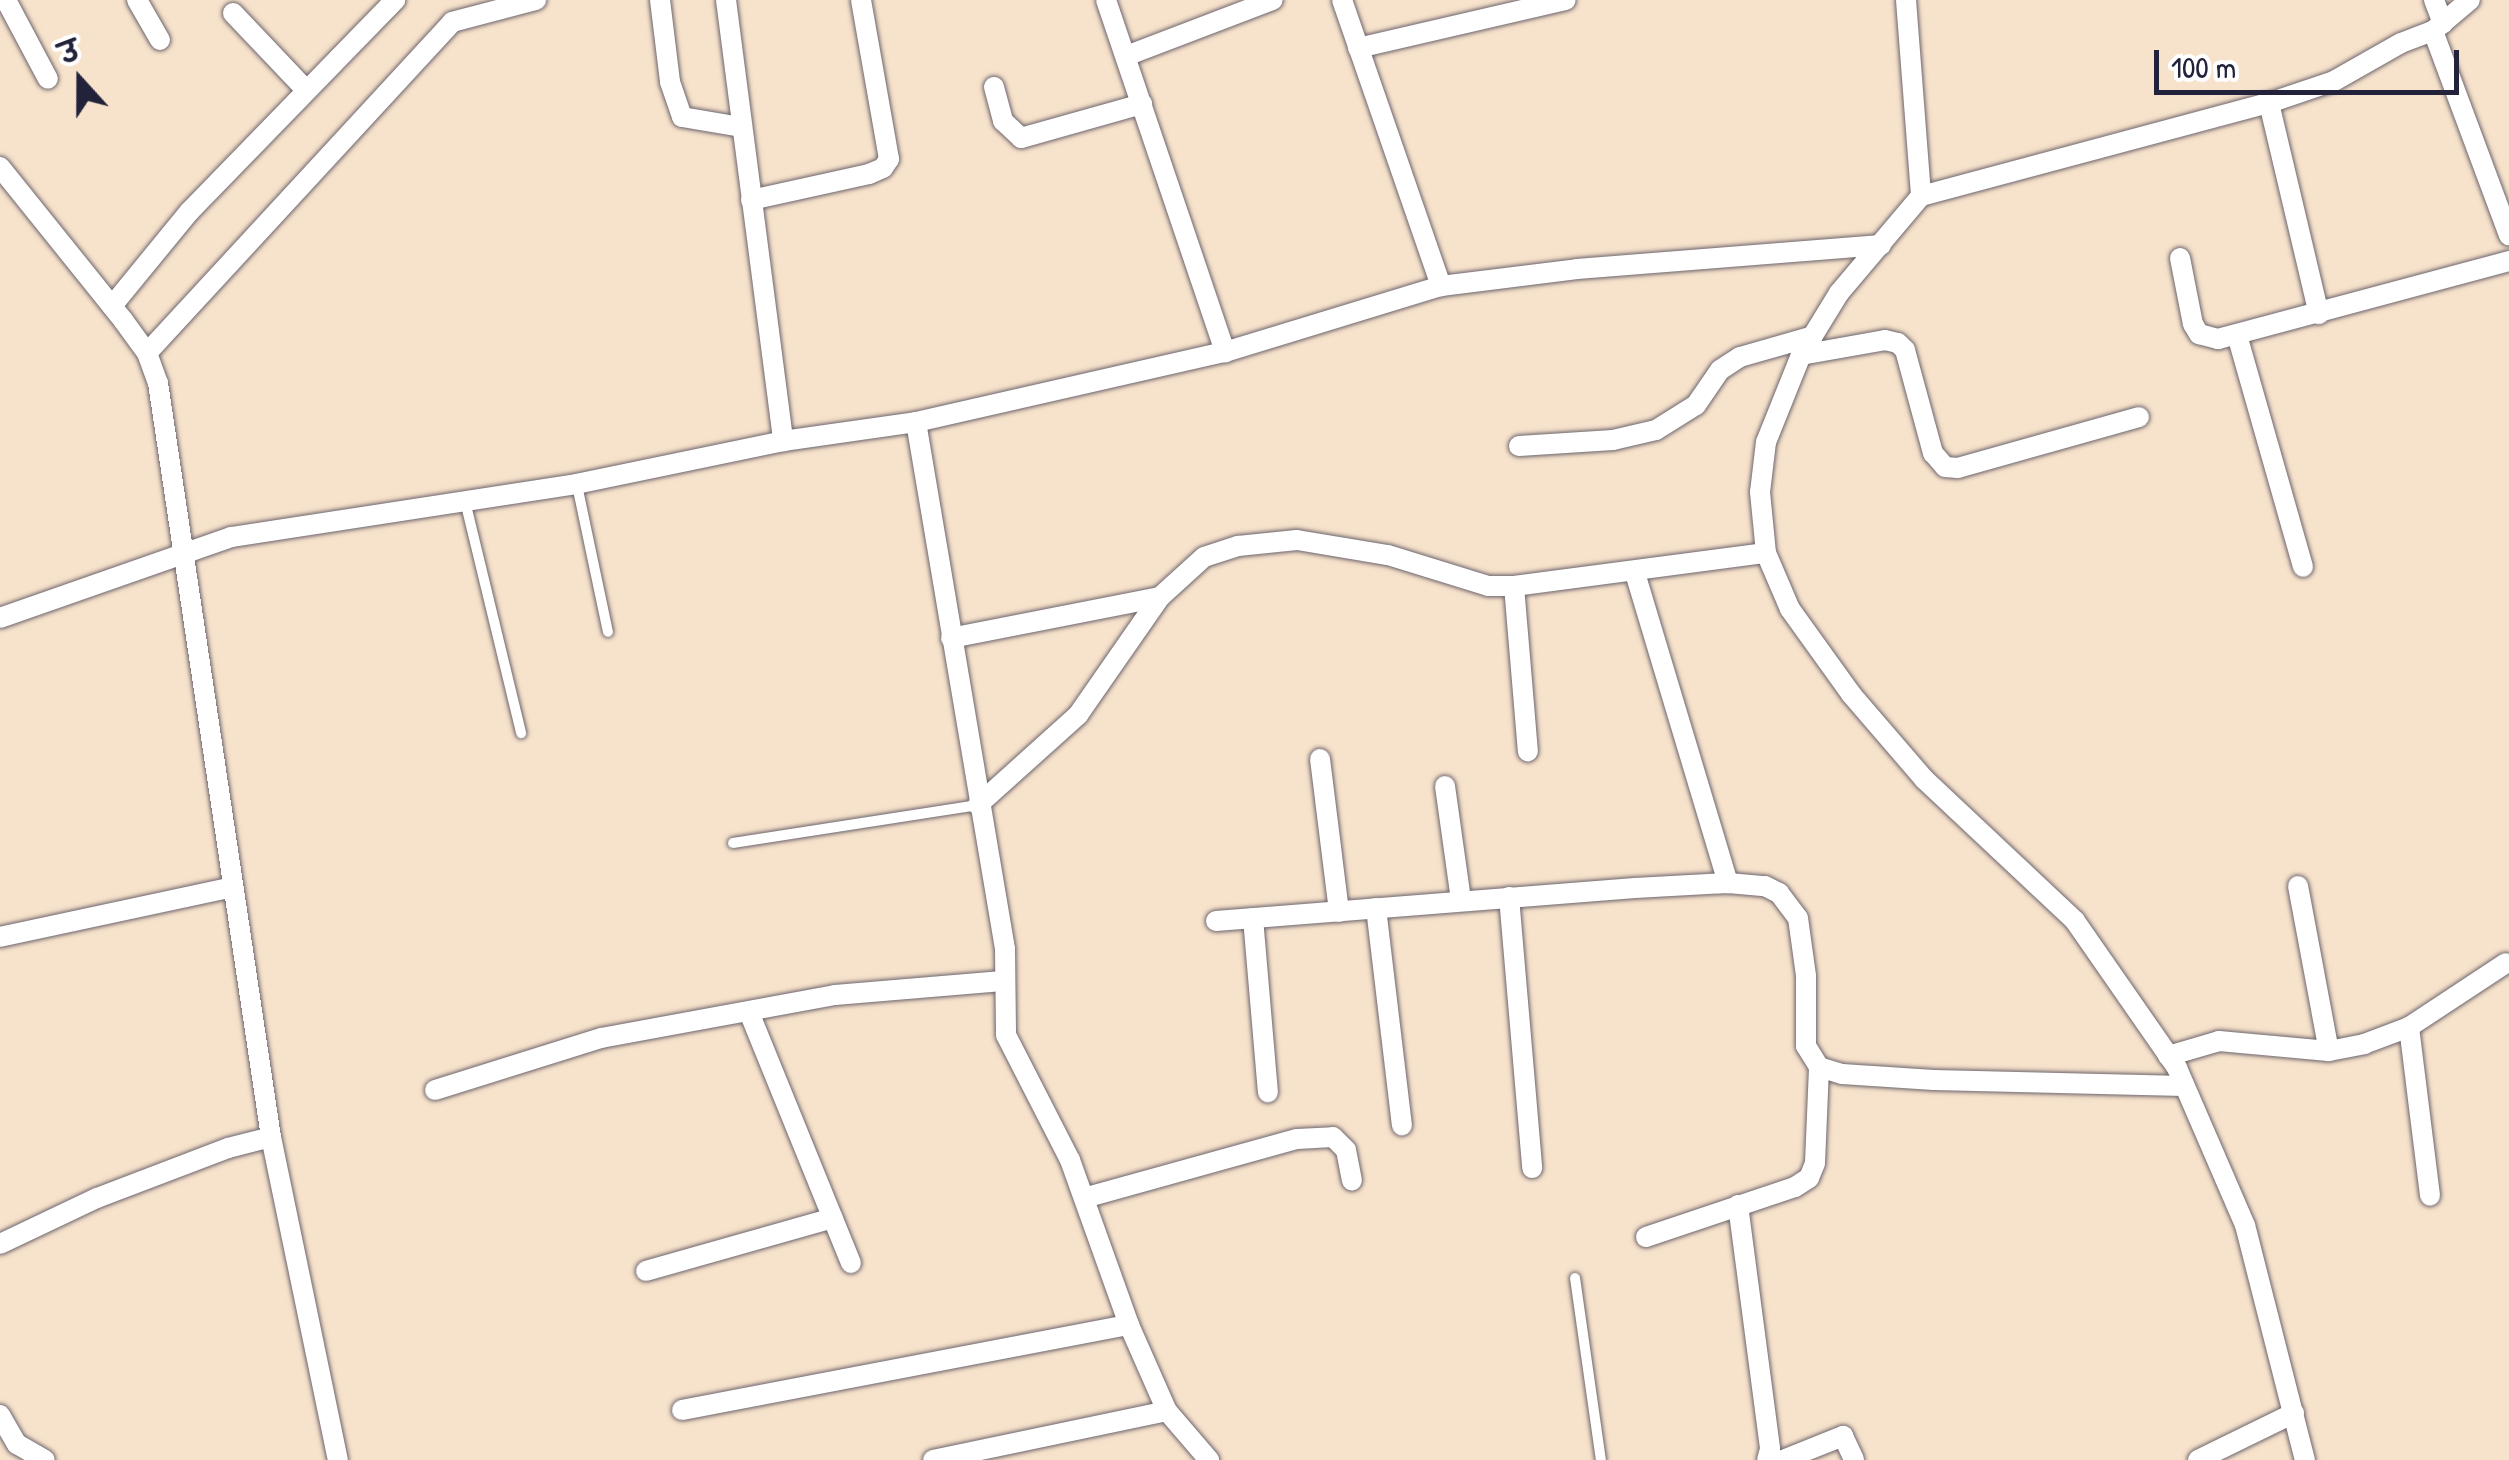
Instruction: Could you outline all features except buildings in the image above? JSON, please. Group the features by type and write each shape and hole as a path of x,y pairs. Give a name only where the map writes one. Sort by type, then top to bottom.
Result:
{"street":[{"path":"6,0 48,78"},
{"path":"137,0 160,40"},
{"path":"362,0 377,18"},
{"path":"112,306 189,212 395,0"},
{"path":"146,353 452,22 536,0"},
{"path":"660,0 670,82 682,116 742,127"},
{"path":"726,0 783,441"},
{"path":"751,200 868,174 884,168 889,159 861,0"},
{"path":"1106,0 1224,352"},
{"path":"1126,56 1272,0"},
{"path":"1342,0 1441,286"},
{"path":"1358,48 1566,0"},
{"path":"1906,0 1921,196"},
{"path":"2434,0 2438,27 2508,229"},
{"path":"2306,1460 2245,1224 2168,1056 2074,921 1924,778 1852,694 1790,610 1766,553 1760,492 1766,442 1801,355 1839,292 1921,196 2269,103 2334,81 2438,27 2470,0"},
{"path":"233,14 305,89"},
{"path":"994,87 1002,120 1011,134 1020,138 1142,104"},
{"path":"2269,103 2320,314"},
{"path":"0,167 112,306 146,353 158,383 271,1138 338,1460"},
{"path":"0,618 80,588 186,556 231,537 576,484 783,441 916,422 1224,352 1441,286 1577,270 1881,245"},
{"path":"2180,258 2193,324 2199,334 2209,338 2238,336 2509,261"},
{"path":"1519,446 1614,440 1656,430 1696,406 1720,370 1740,357 1813,336"},
{"path":"2238,336 2302,567"},
{"path":"1801,355 1885,340 1898,343 1905,350 1932,453 1944,467 1958,468 2139,417"},
{"path":"916,422 1004,949 1006,1035 1070,1160 1129,1326 1167,1411 1209,1460"},
{"path":"978,805 1078,715 1160,597 1204,556 1238,546 1296,540 1388,555 1488,586 1514,586 1766,553"},
{"path":"1636,573 1728,883"},
{"path":"1514,586 1528,751"},
{"path":"950,638 1160,597"},
{"path":"1320,760 1339,912"},
{"path":"1445,786 1461,900"},
{"path":"1216,921 1728,883 1780,892 1798,918 1806,976 1806,1046 1819,1067 1815,1162 1809,1178 1646,1237"},
{"path":"2298,886 2329,1051"},
{"path":"0,937 233,887"},
{"path":"1508,897 1532,1168"},
{"path":"1376,908 1402,1126"},
{"path":"1253,918 1268,1092"},
{"path":"2168,1056 2219,1041 2329,1051 2409,1027 2506,962"},
{"path":"435,1090 601,1038 835,995 1002,981"},
{"path":"748,1012 851,1263"},
{"path":"2409,1027 2430,1196"},
{"path":"1819,1067 1842,1074 1934,1080 2184,1086"},
{"path":"1084,1198 1297,1140 1332,1137 1346,1150 1352,1180"},
{"path":"0,1244 97,1198 228,1148 271,1138"},
{"path":"1738,1205 1770,1449 1767,1460"},
{"path":"646,1271 833,1218"},
{"path":"682,1410 1129,1326"},
{"path":"933,1460 1167,1411"},
{"path":"2198,1460 2294,1413"},
{"path":"0,1415 17,1444 45,1460"},
{"path":"1784,1460 1843,1436 1854,1460"}],"lane":[{"path":"576,484 608,632"},
{"path":"464,500 522,733"},
{"path":"733,843 978,805"},
{"path":"1575,1278 1602,1460"}]}
